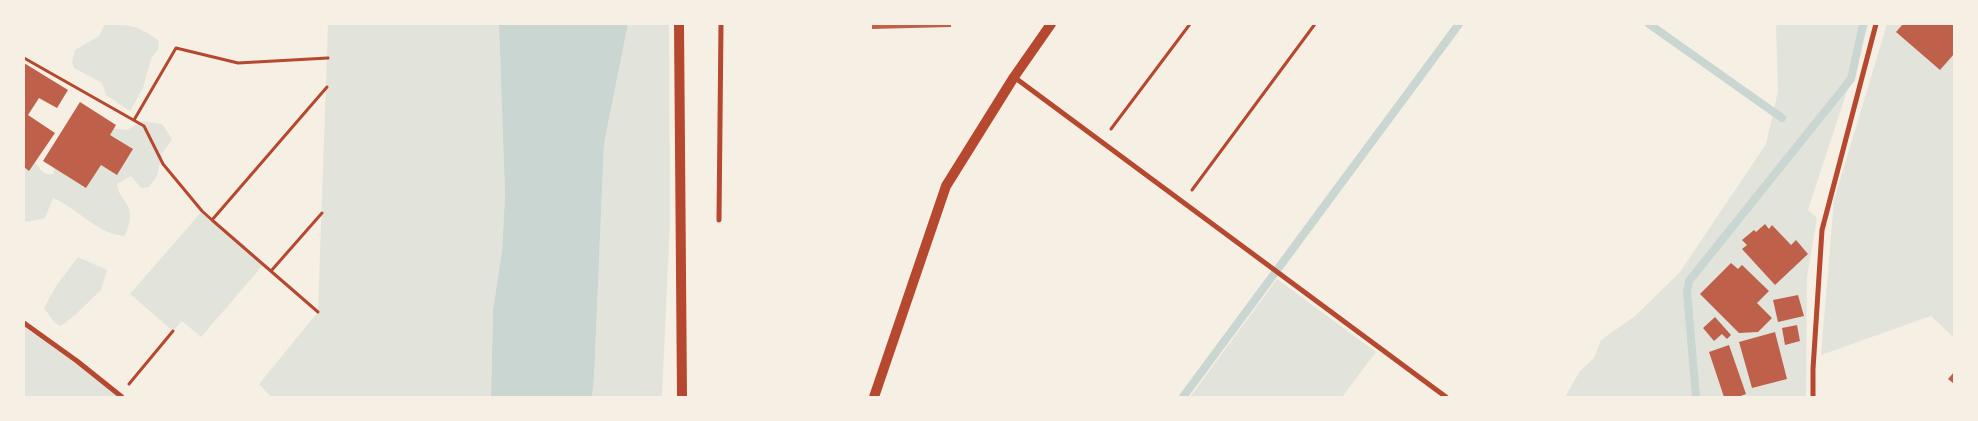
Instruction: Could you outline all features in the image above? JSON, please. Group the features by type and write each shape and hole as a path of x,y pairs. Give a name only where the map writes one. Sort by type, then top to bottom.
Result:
{"main road":[{"path":"679,24 682,397"},
{"path":"874,397 946,186 1014,77 1051,24"}],"street":[{"path":"719,220 721,24"},
{"path":"1813,397 1813,369 1822,230 1876,24"},
{"path":"1014,77 1446,397"},
{"path":"24,323 77,361 121,396"}],"path":[{"path":"1101,142 1190,24"},
{"path":"1183,202 1315,24"},
{"path":"134,120 176,48 238,63 328,58"},
{"path":"24,58 144,126 163,164 202,211 318,312"},
{"path":"212,220 327,87"},
{"path":"271,271 322,213"},
{"path":"121,396 173,331"}],"shaded area":[{"path":"105,24 134,27 146,32 159,41 158,49 151,59 143,88 130,111 106,95 102,83 74,68 72,62 75,50 99,36"},
{"path":"328,24 499,24 505,195 502,251 493,310 491,397 271,397 259,384 318,312"},
{"path":"499,24 628,24 604,144 592,397 491,397 493,310 502,251 505,195"},
{"path":"628,24 669,24 670,220 662,397 592,397 604,144"},
{"path":"1776,24 1869,24 1808,210 1817,218 1807,277 1806,397 1565,397 1580,371 1594,358 1601,340 1635,316 1680,272 1766,144 1778,91"},
{"path":"1887,24 1954,24 1954,338 1931,316 1821,355 1834,200"},
{"path":"143,121 162,124 172,139 162,154 157,176 149,187 141,188 131,176 117,184 118,191 130,212 125,236 105,231 53,198 45,218 26,222 24,220 24,155 44,173 54,174 53,159 108,128 127,130"},
{"path":"202,211 264,264 201,337 182,321 173,331 130,294"},
{"path":"78,257 107,270 101,290 61,326 55,323 44,308 56,286"},
{"path":"1277,279 1376,352 1342,397 1190,397"},
{"path":"24,327 76,363 118,397 24,397"}],"building":[{"path":"872,24 951,24 951,27 872,29"},
{"path":"1903,24 1954,24 1954,54 1940,70 1896,32"},
{"path":"24,63 68,90 57,108 39,98 28,115 55,133 29,171 24,167"},
{"path":"80,102 116,125 110,135 133,149 117,175 101,165 86,188 43,161"},
{"path":"1765,224 1769,229 1772,225 1791,245 1796,240 1808,254 1775,285 1742,249 1747,245 1742,240"},
{"path":"1731,263 1738,269 1742,265 1769,291 1757,303 1772,318 1758,332 1739,333 1700,294"},
{"path":"1798,295 1804,316 1778,322 1773,300"},
{"path":"1715,317 1731,335 1727,339 1722,334 1714,341 1703,328"},
{"path":"1797,325 1800,341 1785,345 1782,328"},
{"path":"1775,332 1787,379 1752,388 1739,342"},
{"path":"1729,345 1746,394 1738,397 1724,397 1709,352"},
{"path":"1954,372 1954,384 1948,379"}],"waterway":[{"path":"1183,397 1459,24"},
{"path":"1649,24 1782,118"},
{"path":"1696,397 1687,292 1689,281 1851,79 1863,24"}]}
